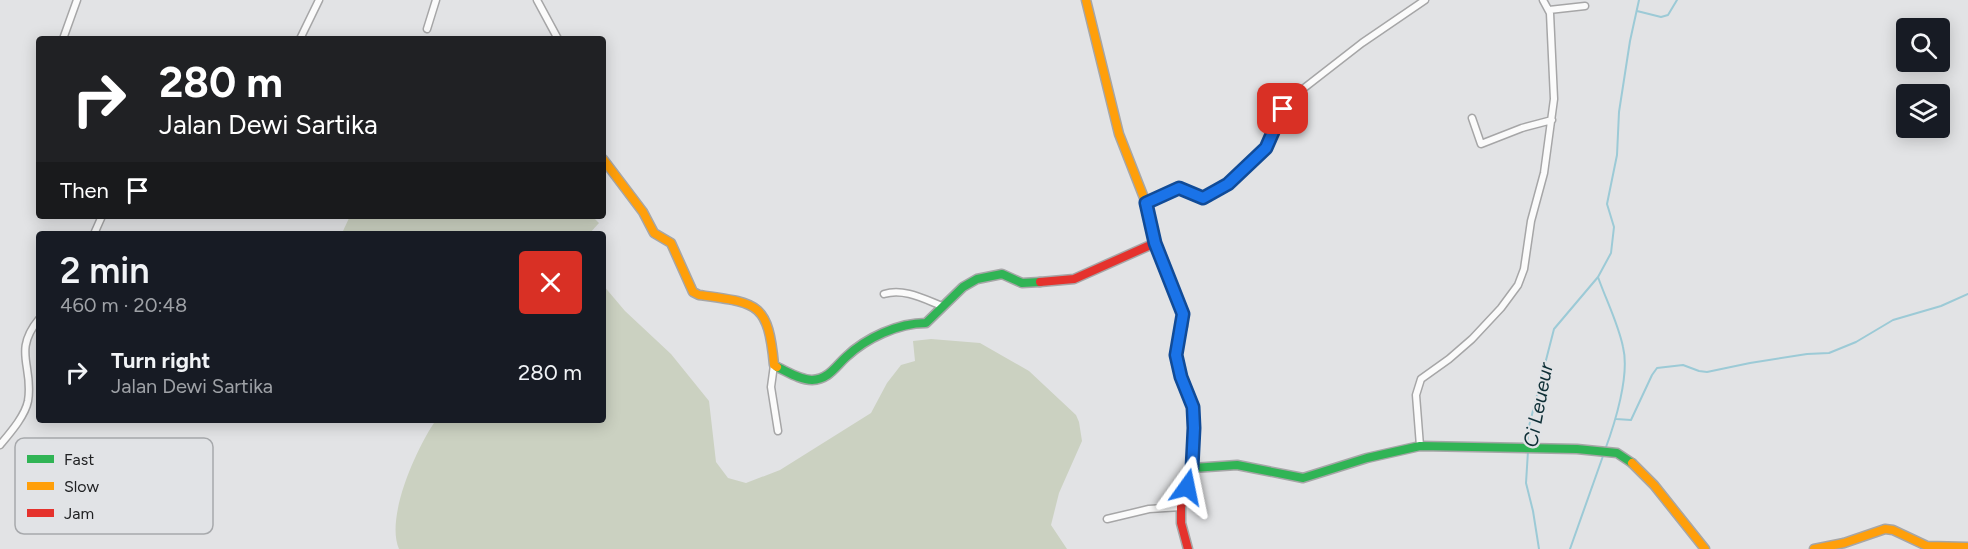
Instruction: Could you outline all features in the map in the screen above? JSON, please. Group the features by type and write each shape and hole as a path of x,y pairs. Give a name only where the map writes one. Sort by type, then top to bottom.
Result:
{"street":[{"path":"64,36 78,0"},
{"path":"301,36 319,0"},
{"path":"427,29 436,0"},
{"path":"537,0 556,36"},
{"path":"1086,0 1119,134 1146,203 1155,243 1183,314 1176,355 1181,377 1193,407 1194,428 1192,468 1181,507 1182,530 1188,549"},
{"path":"1146,203 1179,188 1199,197 1207,197 1228,184 1266,148 1283,109 1290,99 1362,43 1425,0"},
{"path":"1420,446 1416,396 1421,379 1472,339 1501,308 1518,285 1524,269 1532,221 1545,173 1554,99 1549,10 1543,0"},
{"path":"1549,10 1585,6"},
{"path":"1472,118 1481,144 1522,128 1552,120"},
{"path":"606,163 643,212 654,233 671,243 694,293 744,301 764,313 770,326 774,365 771,387 778,431"},
{"path":"774,365 801,378 811,380 822,378 832,373 847,356 875,337 910,323 926,323 963,287 977,279 1002,274 1022,283 1074,279 1155,243"},
{"path":"885,294 892,292 911,294 942,306"},
{"path":"0,445 27,405 25,344 30,330 36,323"},
{"path":"1192,468 1244,466 1293,476 1310,477 1378,455 1420,446 1536,448 1617,453 1634,464 1666,498 1705,549"},
{"path":"1107,519 1143,510 1181,507"},
{"path":"1814,549 1844,543 1885,529 1893,530 1927,546 1968,547"}],"green space":[{"path":"349,219 595,219 599,223 592,231 343,231"},
{"path":"606,289 625,311 671,354 709,401 716,462 728,478 746,483 780,470 871,413 887,383 901,365 915,361 913,341 931,339 980,343 1029,371 1076,415 1082,441 1059,493 1051,525 1067,549 399,549 396,519 400,501 412,464 434,423 606,423"}],"waterway":[{"name":"Ci Leueur","path":"1528,446 1528,430 1554,329 1598,277 1611,253 1614,227 1607,204 1617,155 1619,112 1630,41 1639,0"},
{"path":"1637,11 1661,17 1668,15 1677,0"},
{"name":"Ci Leueur","path":"1598,277 1618,329 1625,358 1620,399 1605,450"},
{"path":"1616,419 1631,420 1657,368 1683,365 1707,372 1807,354 1829,353 1856,342 1893,320 1941,306 1968,294"},
{"name":"Ci Leueur","path":"1528,451 1526,483 1539,549"},
{"name":"Ci Leueur","path":"1570,549 1603,456"}],"traffic: fast":[{"path":"777,367 803,379 818,379 827,375 854,350 873,338 904,326 926,323 963,287 977,279 1002,274 1022,283 1040,282"},
{"path":"1193,468 1237,465 1303,478 1367,458 1420,446 1577,449 1617,453 1632,463"}],"traffic: slow":[{"path":"1086,0 1119,134 1146,203 1155,243 1172,286"},
{"path":"606,163 643,212 654,233 671,243 693,292 747,304 763,317 768,329 774,365 777,367"},
{"path":"1632,463 1654,485 1705,549"},
{"path":"1814,549 1844,543 1885,529 1893,530 1927,546 1968,547"}],"traffic: jam":[{"path":"1040,282 1074,279 1155,243"},
{"path":"1172,286 1183,314 1183,326 1176,348 1177,363 1193,407 1193,468 1181,507 1181,523 1188,549"}],"route":[{"path":"1187,487 1192,468 1193,407 1181,377 1176,355 1184,319 1155,243 1146,203 1179,188 1203,198 1228,184 1266,148 1283,109"}]}
